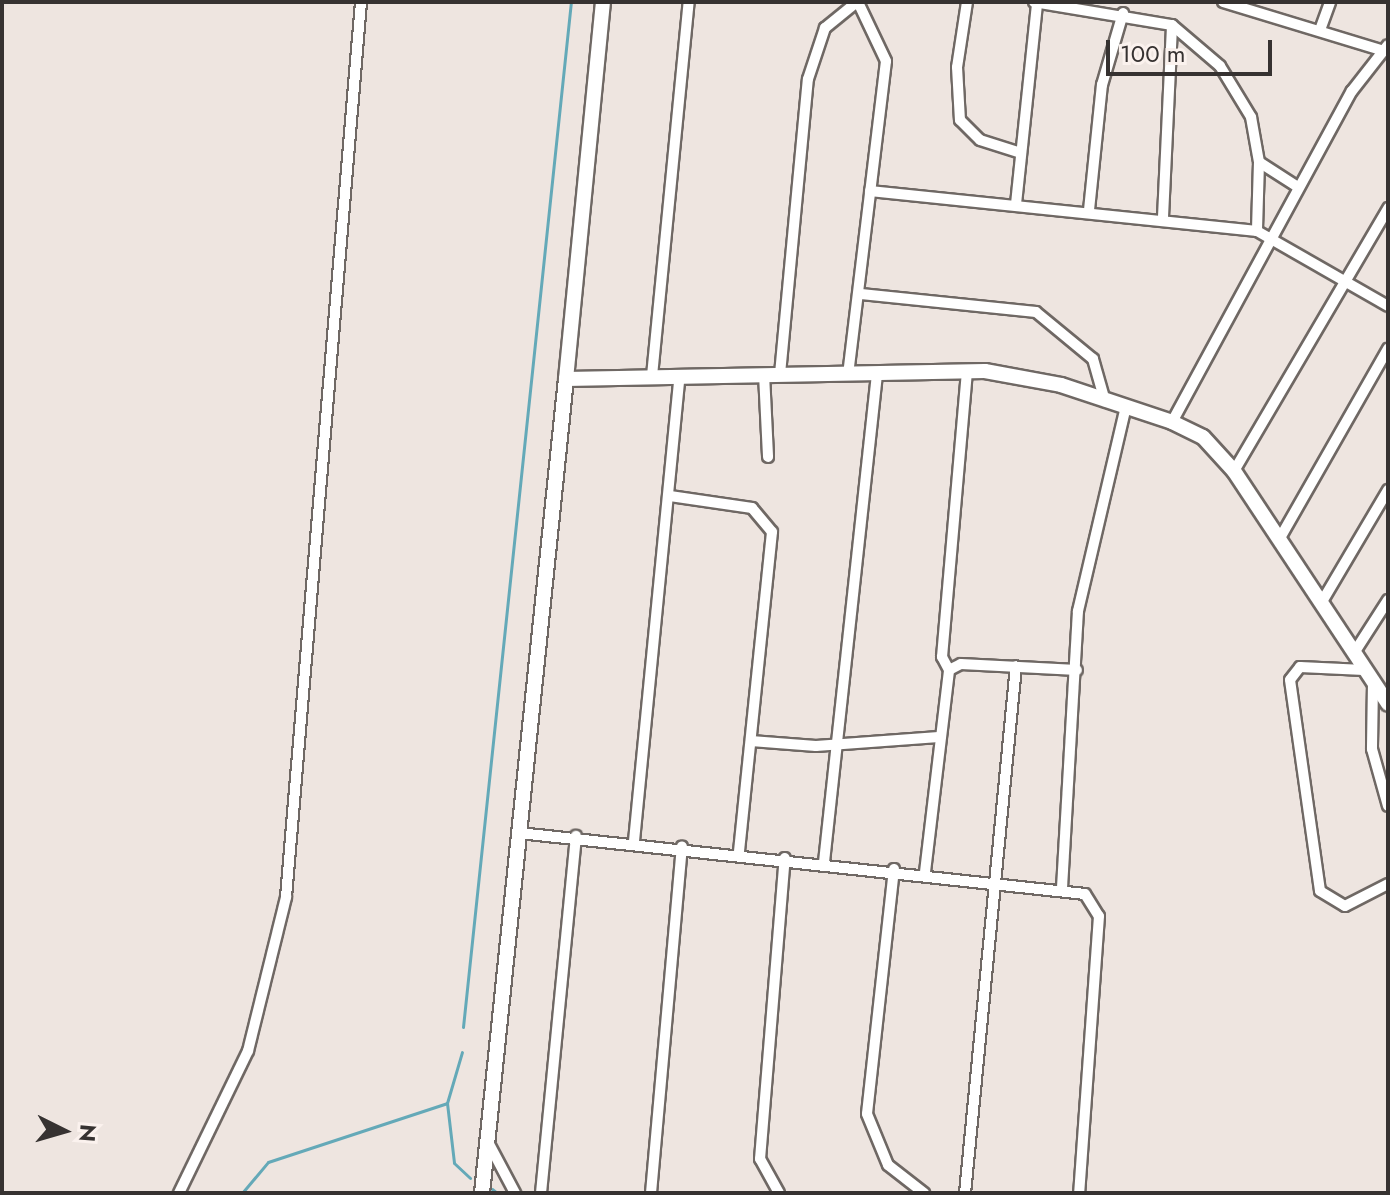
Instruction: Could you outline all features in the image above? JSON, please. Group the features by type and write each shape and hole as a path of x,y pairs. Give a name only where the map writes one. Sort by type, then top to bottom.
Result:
{"street":[{"path":"179,1193 248,1051 286,897 361,2"},
{"path":"482,1193 603,2"},
{"path":"652,376 689,2"},
{"path":"780,374 808,79 825,28 858,2 886,61 861,294 848,375"},
{"path":"967,2 957,67 960,120 980,140 1021,153"},
{"path":"1016,204 1036,2 1123,13 1172,25 1238,89 1259,162 1257,231"},
{"path":"1172,422 1268,238 1385,47 1320,30 1250,6 1223,2"},
{"path":"1320,30 1330,2"},
{"path":"1089,210 1102,85 1123,13"},
{"path":"1163,217 1172,25"},
{"path":"1259,162 1298,187"},
{"path":"870,191 1163,217 1257,231 1388,306"},
{"path":"1234,471 1388,208"},
{"path":"861,294 1036,312 1093,359 1105,401"},
{"path":"1280,538 1388,349"},
{"path":"566,379 967,371 1031,378 1172,422 1203,437 1234,471 1323,600 1388,704"},
{"path":"925,872 949,670 942,657 967,371"},
{"path":"764,374 768,457"},
{"path":"824,862 877,374"},
{"path":"634,841 680,375"},
{"path":"1062,888 1084,575 1126,407"},
{"path":"1323,600 1388,490"},
{"path":"670,496 752,508 772,532 739,853"},
{"path":"1354,653 1388,600"},
{"path":"949,670 1016,666 1077,670"},
{"path":"965,1193 998,881 1016,666"},
{"path":"1368,675 1300,667 1290,680 1320,891 1345,906 1388,884"},
{"path":"1368,675 1372,749 1388,806"},
{"path":"751,741 939,737"},
{"path":"519,833 634,841 925,872 1062,888 1085,894 1099,916 1079,1193"},
{"path":"541,1193 576,836"},
{"path":"651,1193 682,846"},
{"path":"779,1193 760,1159 785,858"},
{"path":"894,869 867,1114 888,1165 924,1193"},
{"path":"487,1141 515,1193"}],"waterway":[{"path":"463,1027 571,2"},
{"path":"242,1193 268,1162 447,1103 462,1052"},
{"path":"447,1103 454,1163 470,1178"},
{"path":"492,1189 497,1193"}]}
